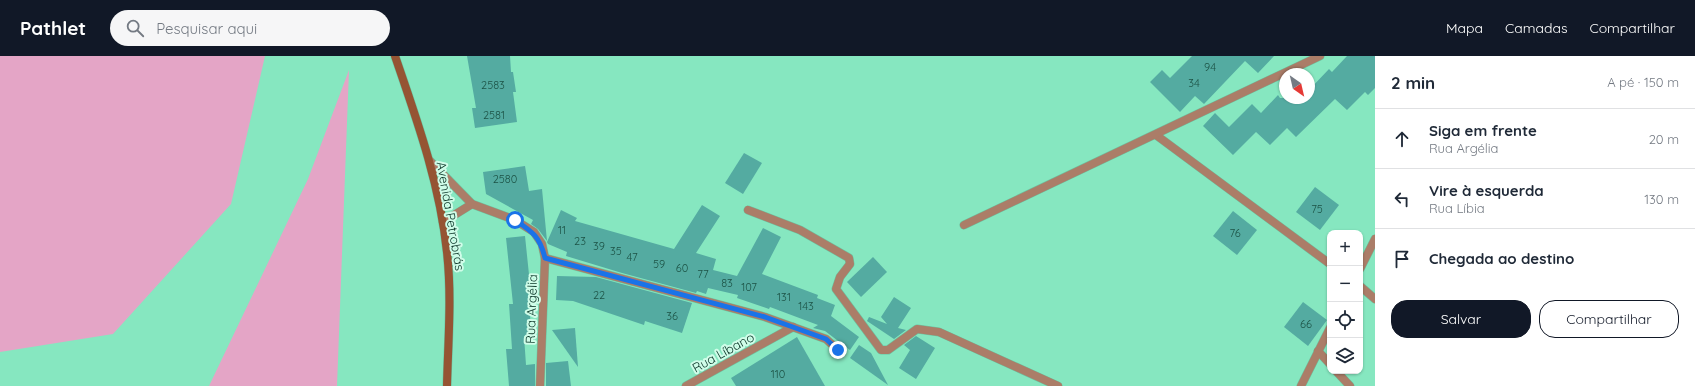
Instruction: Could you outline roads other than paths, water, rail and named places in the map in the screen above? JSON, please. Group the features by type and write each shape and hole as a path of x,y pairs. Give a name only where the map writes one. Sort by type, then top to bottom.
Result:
{"main road":[{"name":"Avenida Petrobrás","path":"395,56 430,161 443,222 450,279 446,386"}],"street":[{"path":"964,225 1320,56"},
{"path":"1156,135 1327,262"},
{"name":"Rua Argélia","path":"430,161 472,204 515,220 534,232 542,244 545,258 540,386"},
{"path":"443,222 472,204"},
{"path":"748,210 800,230 849,258 850,264 840,278 836,289 881,350 888,350 917,328 939,332 1058,386"},
{"path":"1362,266 1375,239"},
{"path":"545,258 765,317 826,339 838,350"},
{"path":"1363,289 1375,299"},
{"name":"Rua Líbano","path":"686,386 792,327"},
{"path":"1301,386 1327,334"},
{"path":"1318,351 1327,361"},
{"path":"1339,374 1350,386"}]}
